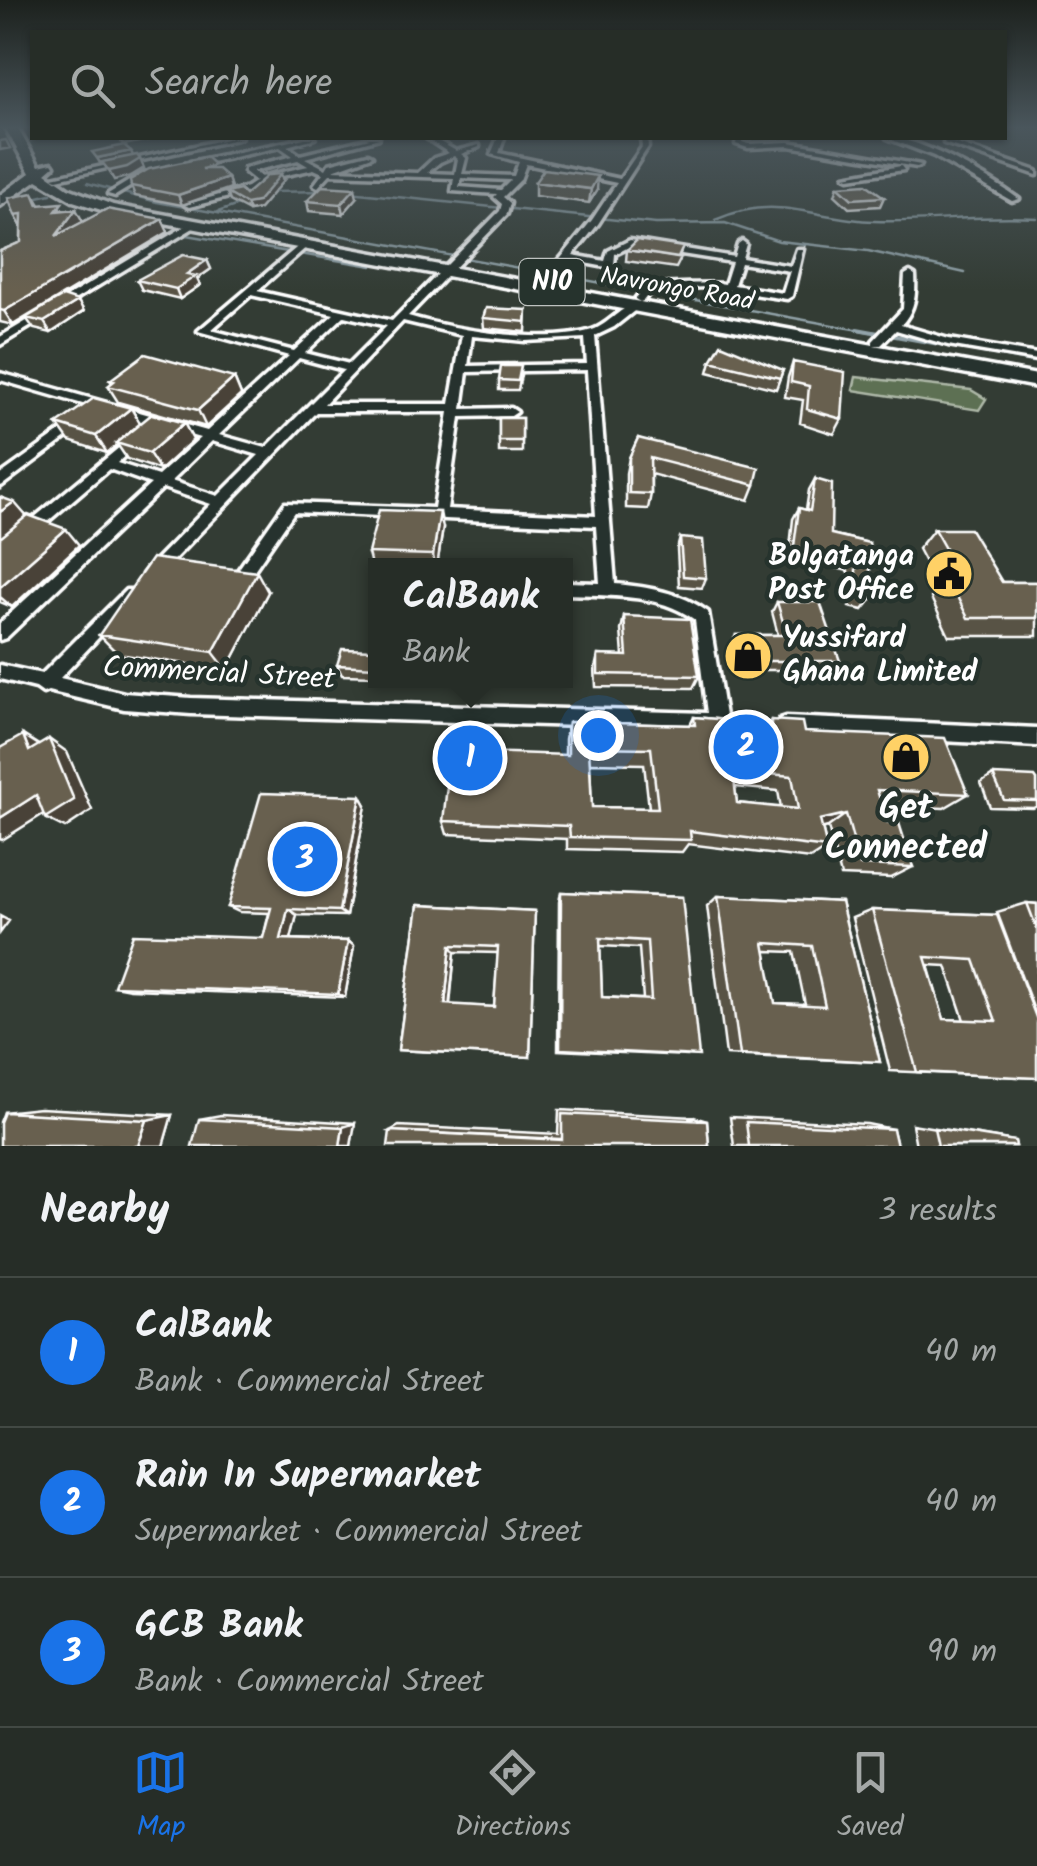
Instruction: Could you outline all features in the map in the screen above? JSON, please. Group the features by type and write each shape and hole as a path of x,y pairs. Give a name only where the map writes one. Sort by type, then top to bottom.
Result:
{"highway":[{"path":"2,201 31,182"},
{"path":"2,201 31,182"},
{"name":"Navrongo Road","path":"65,182 112,209 190,215 305,246 641,298 1037,382"},
{"name":"Navrongo Road","path":"67,182 92,196 160,212 449,268 546,281 1037,372"}],"street":[{"path":"112,194 131,182"},
{"path":"181,196 207,202 254,192 259,182"},
{"path":"458,182 455,189 503,192"},
{"path":"43,685 164,570 220,502 506,210 498,200 513,182"},
{"path":"546,281 597,218 619,182"},
{"path":"857,182 861,185"},
{"path":"987,182 1015,199"},
{"path":"0,342 207,202"},
{"path":"609,264 611,253 630,243 795,268"},
{"path":"729,286 742,244"},
{"path":"305,246 203,331 351,368"},
{"path":"249,292 446,332 590,334 612,325 641,298 681,282 788,296 800,251"},
{"path":"567,257 609,264 641,298"},
{"path":"877,342 896,327 910,307 910,275"},
{"path":"0,633 342,312"},
{"path":"896,327 948,342 1037,357"},
{"path":"440,512 467,333"},
{"path":"590,334 608,590"},
{"path":"462,369 592,367"},
{"path":"2,379 268,453"},
{"path":"0,482 101,406"},
{"path":"312,408 511,412"},
{"path":"0,554 158,422"},
{"path":"107,464 220,502"},
{"path":"210,576 229,579 243,575 290,507 603,520"},
{"path":"573,588 608,590 691,605 702,616 717,722"},
{"path":"0,692 7,675"},
{"name":"Commercial Street","path":"7,675 124,701 190,706 737,723"},
{"path":"776,724 1037,737"}],"green space":[{"path":"856,377 971,390 986,399 979,410 853,390"}],"building":[{"path":"130,182 215,182 178,195 131,186"},
{"path":"259,182 274,182 257,202 246,204 227,193 240,190 245,195"},
{"path":"539,182 595,182 591,189"},
{"path":"866,184 884,197 852,199 838,186"},
{"path":"322,186 355,188 341,204 307,201"},
{"path":"33,193 38,205 62,203 56,211 76,209 56,236 107,209 162,219 0,310 0,251 21,242 22,214 15,215 8,198"},
{"path":"637,240 683,247 678,258 627,250"},
{"path":"183,255 207,260 187,274 196,276 176,289 137,280"},
{"path":"63,296 78,301 44,322 26,318"},
{"path":"486,308 527,310 526,322 483,318"},
{"path":"721,344 783,370 780,378 711,361"},
{"path":"145,354 234,378 198,410 108,386 114,381 110,380"},
{"path":"793,362 845,372 842,419 807,409 809,386 791,382"},
{"path":"501,366 521,366 518,381 499,380"},
{"path":"94,398 131,408 96,436 57,424"},
{"path":"152,414 184,423 149,453 116,443"},
{"path":"499,418 522,418 522,441 499,441"},
{"path":"638,438 759,468 755,485 650,458 651,494 629,493 629,458"},
{"path":"815,479 832,484 831,534 869,543 871,600 856,597 856,561 794,546 799,508 810,511"},
{"path":"0,497 14,502 0,512"},
{"path":"379,510 440,512 433,555 368,553"},
{"path":"28,515 66,529 0,587 0,538"},
{"path":"934,529 970,529 1002,582 1037,582 1037,618 968,618 948,579 962,579"},
{"path":"680,538 703,540 706,578 683,576"},
{"path":"152,558 257,572 213,652 99,635"},
{"path":"777,602 820,602 840,661 742,661 736,635 787,635"},
{"path":"624,616 690,619 699,676 598,674 598,655 627,656"},
{"path":"342,649 368,650 368,667 337,665"},
{"path":"694,717 771,724 771,720 802,722 804,732 945,738 968,794 877,790 887,822 899,823 913,867 860,865 846,814 820,820 827,848 690,831 691,840 570,837 569,826 443,821 451,751 568,755 568,722 695,725","holes":["589,747 651,748 658,808 592,807","733,771 792,776 798,809 737,803"]},
{"path":"23,735 29,751 49,739 74,800 45,818 36,795 0,818 0,748"},
{"path":"993,775 1035,777 1037,801 1004,800"},
{"path":"261,793 361,796 339,911 288,909 281,939 348,941 338,994 114,986 133,934 263,938 271,908 228,907"},
{"path":"561,892 682,897 699,1056 560,1049","holes":["600,938 647,941 651,1000 602,997"]},
{"path":"718,896 841,902 880,1062 740,1055","holes":["764,943 812,946 825,1006 775,1003"]},
{"path":"1027,903 1037,904 1037,929"},
{"path":"418,905 535,911 530,1057 398,1050","holes":["451,945 498,947 494,1007 445,1004"]},
{"path":"872,910 997,915 1037,1020 1037,1078 917,1072","holes":["925,957 974,960 996,1021 944,1019"]},
{"path":"4,1112 147,1120 138,1146 0,1146"},
{"path":"562,1114 707,1121 709,1146 388,1146 390,1131 562,1140"},
{"path":"199,1119 343,1127 340,1146 192,1146"},
{"path":"746,1122 893,1129 897,1146 749,1146"},
{"path":"934,1128 1015,1141 1016,1146 938,1146"}],"waterway":[{"path":"87,183 157,202 871,332"},
{"path":"270,192 324,191"},
{"path":"349,192 656,224 725,223 779,241 868,251 965,273"},
{"path":"29,199 51,194"},
{"path":"218,212 241,204"},
{"path":"715,220 757,208 874,221 1037,218"},
{"path":"181,234 372,266"},
{"path":"857,329 1037,362"}],"place":[{"name":"Bolgatanga Post Office","path":"949,574"},
{"name":"Yussifard Ghana Limited","path":"748,656"},
{"name":"Rain In Supermarket","path":"746,747"},
{"name":"Get Connected","path":"906,757"},
{"name":"CalBank","path":"470,758"},
{"name":"GCB Bank","path":"305,859"}]}
